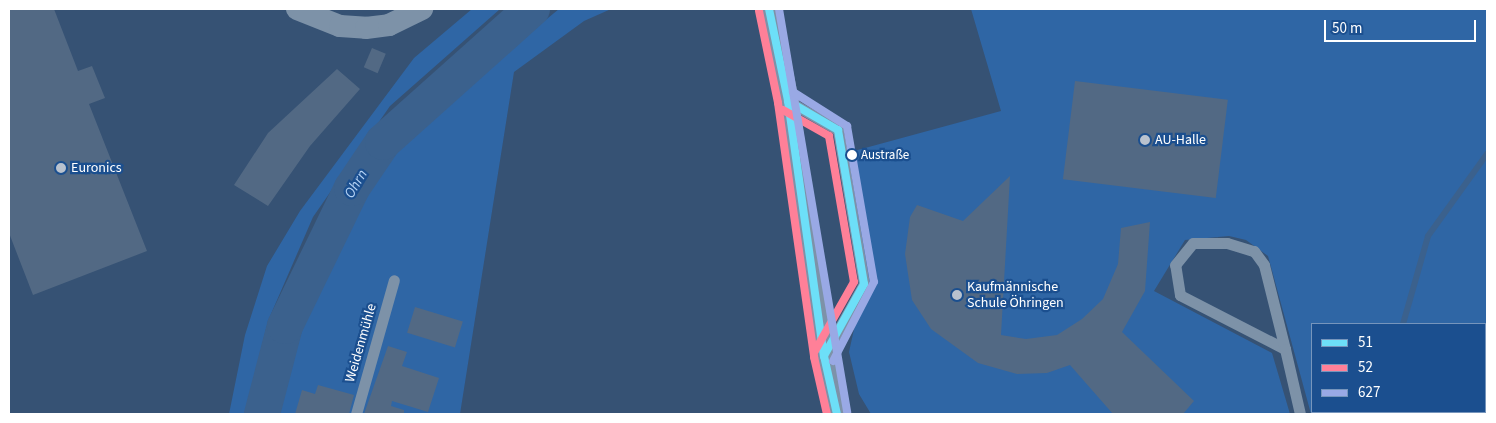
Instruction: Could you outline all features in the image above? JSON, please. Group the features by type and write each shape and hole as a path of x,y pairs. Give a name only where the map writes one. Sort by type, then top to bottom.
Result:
{"street":[{"path":"297,9 340,26 366,28 389,25 422,9"},
{"path":"769,9 788,101 824,356 837,414"}],"lane":[{"path":"788,101 838,130 864,284 824,356"},
{"path":"1285,348 1180,295 1175,265 1193,243 1227,243 1254,250 1264,265 1285,348 1300,414"},
{"name":"Weidenmühle","path":"356,414 394,280"}],"shaded area":[{"path":"472,9 500,9 390,106 313,217 268,321 245,414 229,414 245,335 267,266 300,211 414,58"},
{"path":"559,9 611,9 584,21 514,72 460,414 269,414 300,306 368,192 415,127"},
{"path":"971,9 1487,9 1487,414 1311,414 1268,256 1246,240 1229,236 1185,240 1154,291 1272,353 1290,414 871,414 859,394 849,352 864,284 843,154 1001,111"}],"building":[{"name":"Euronics","path":"9,9 54,9 78,71 92,66 105,98 89,104 147,251 33,295 9,233"},
{"path":"372,48 386,54 378,73 364,67"},
{"path":"337,69 360,89 310,146 268,206 234,185 268,133"},
{"name":"AU-Halle","path":"1075,81 1228,100 1216,198 1063,179"},
{"name":"Kaufmännische Schule Öhringen","path":"1010,176 1001,335 1026,339 1057,335 1082,319 1103,299 1118,264 1121,228 1150,222 1145,291 1122,332 1194,401 1183,414 1113,414 1070,365 1047,373 1017,374 978,363 931,329 912,300 905,254 910,217 917,205 963,221"},
{"path":"415,307 463,322 455,347 407,333"},
{"path":"388,346 407,352 402,366 439,378 428,412 392,401 391,406 404,410 404,414 364,414"},
{"path":"318,385 354,395 349,414 295,414 302,390 315,394"}],"waterway":[{"name":"Ohrn","path":"262,414 285,326 352,188 383,142 532,9"},
{"path":"1403,323 1428,236 1487,154"}],"transit line":[{"name":"51","path":"769,9 788,101 824,356 837,414"},
{"name":"627","path":"779,9 847,412"},
{"name":"52","path":"759,11 778,103 814,357 827,414"},
{"name":"627","path":"793,92 847,126 874,282 833,361"},
{"name":"51","path":"788,101 838,130 864,284 824,356"},
{"name":"52","path":"783,110 829,136 854,282 815,351"}],"place":[{"name":"AU-Halle","path":"1145,140"},
{"name":"Austraße","path":"852,155"},
{"name":"Euronics","path":"61,168"},
{"name":"Kaufmännische Schule Öhringen","path":"957,295"}]}
